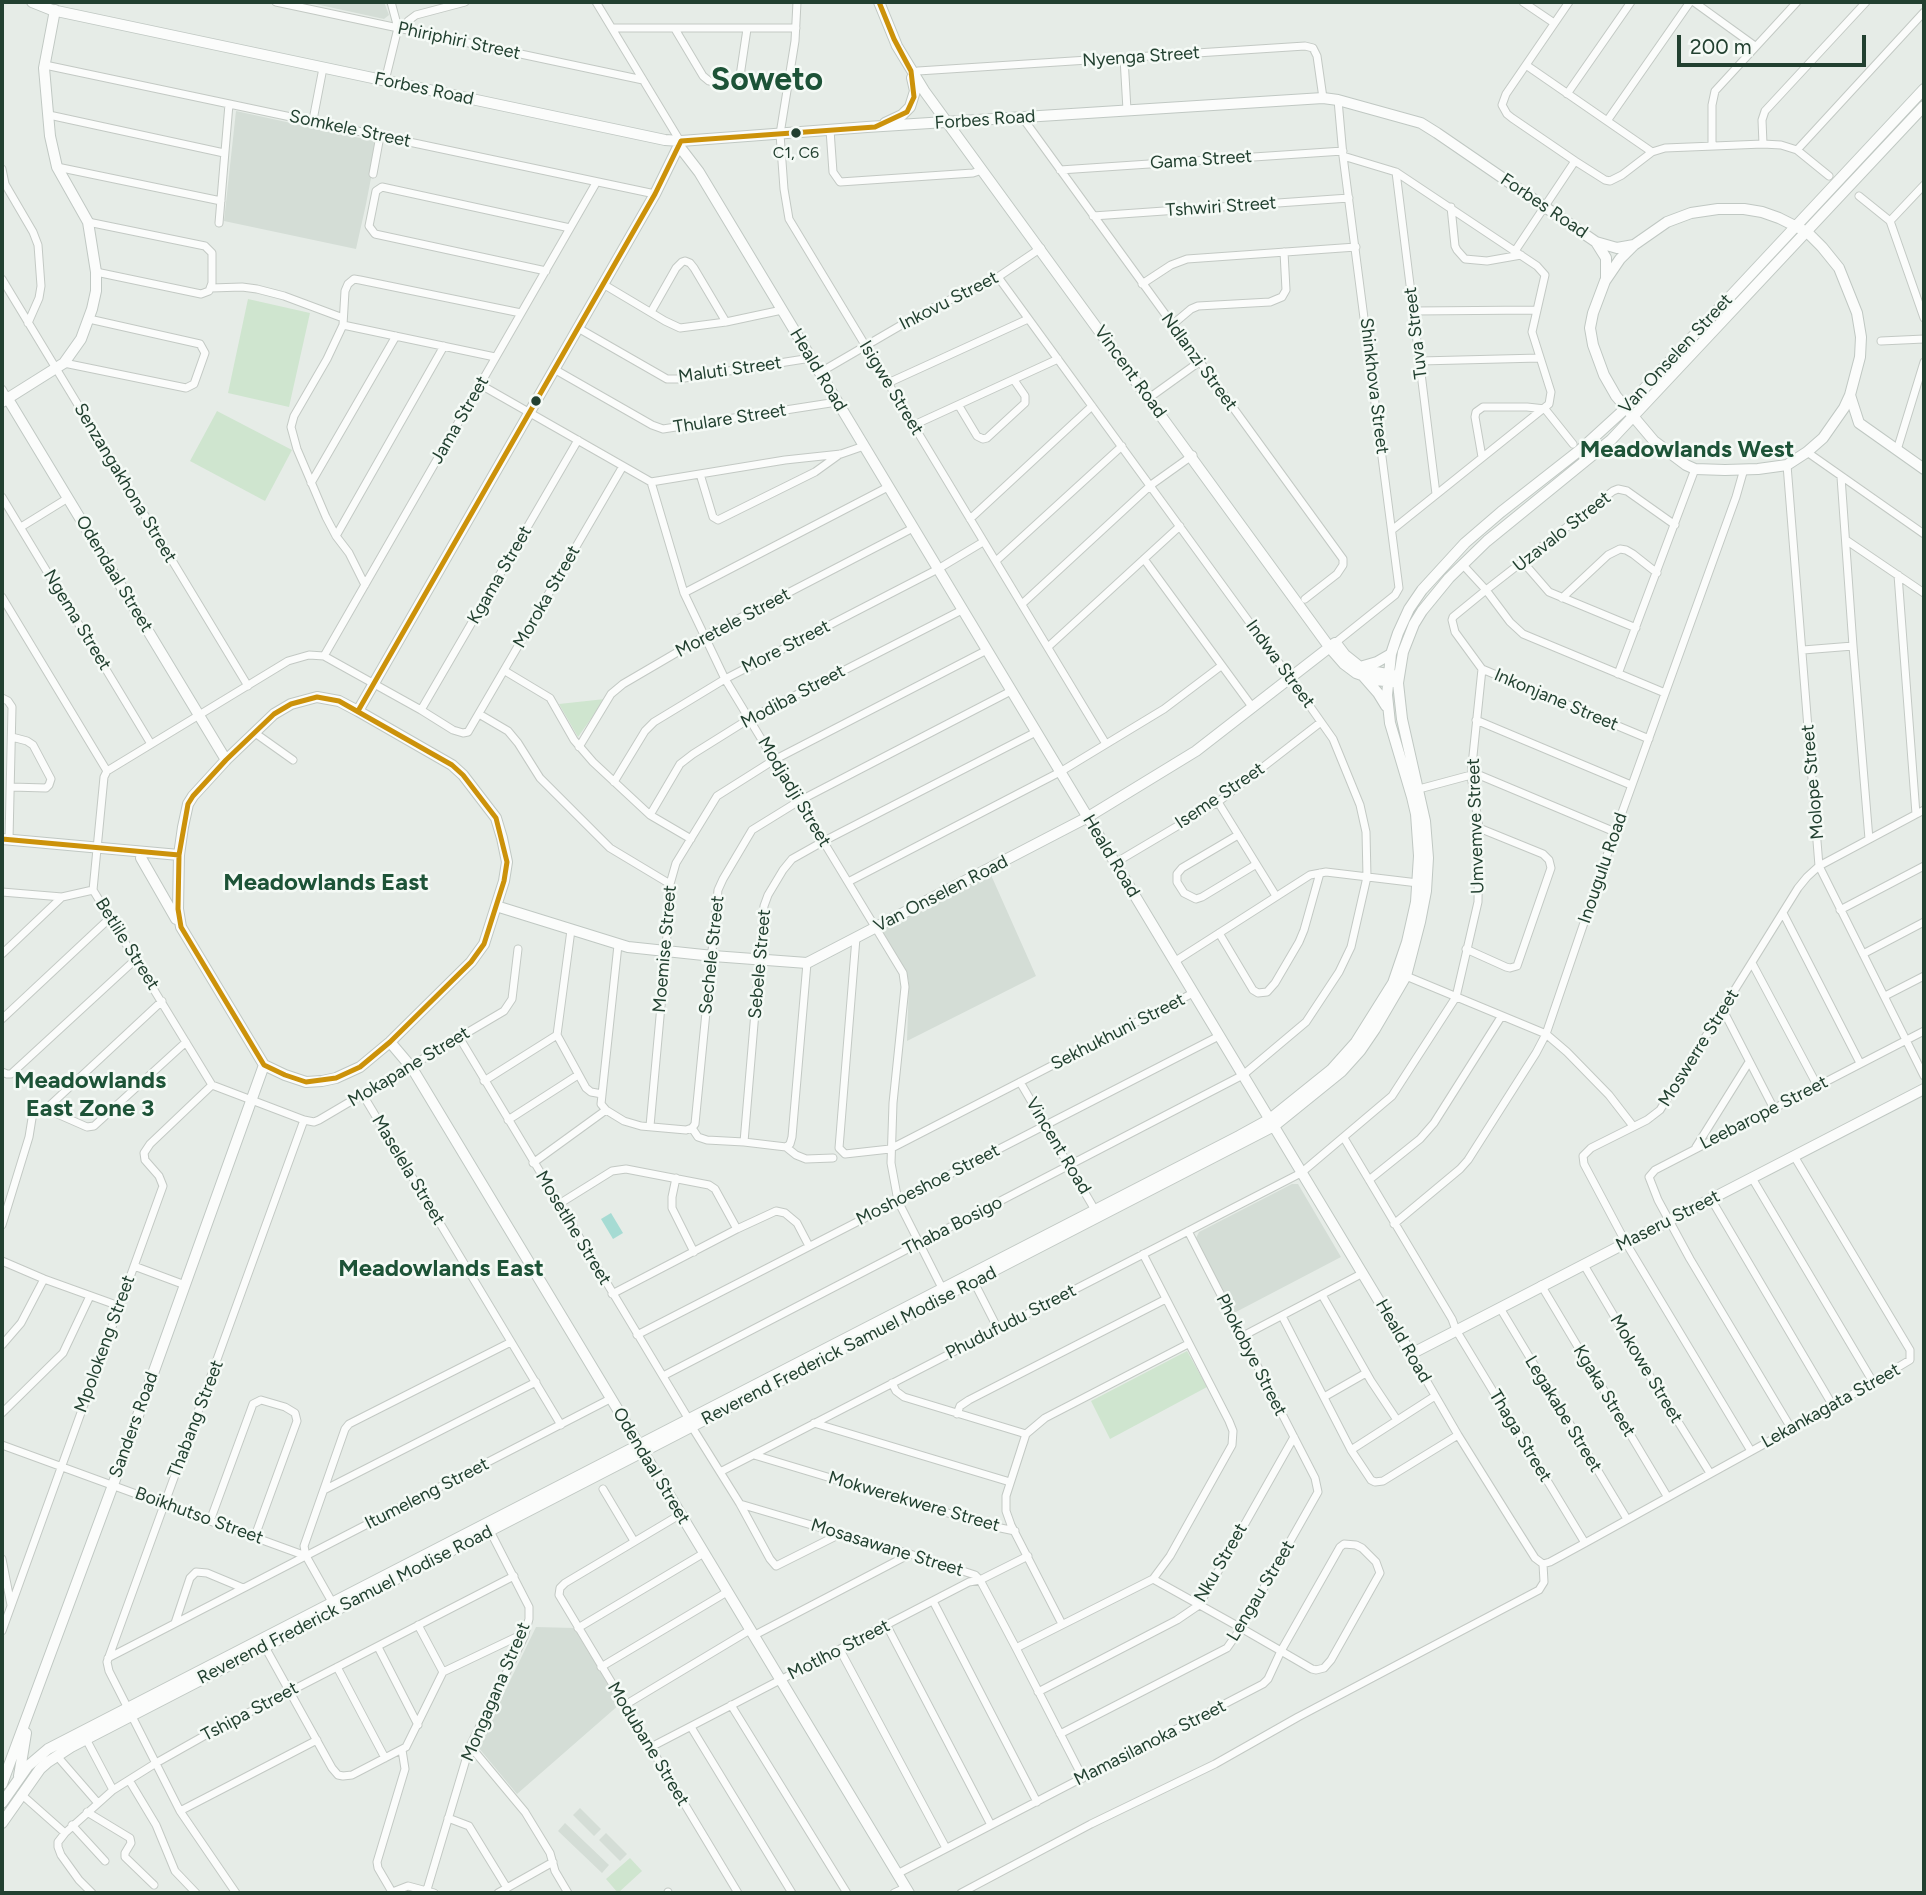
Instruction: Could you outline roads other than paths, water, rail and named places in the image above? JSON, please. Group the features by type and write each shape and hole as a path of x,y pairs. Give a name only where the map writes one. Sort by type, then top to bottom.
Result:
{"street":[{"name":"Forbes Road","path":"32,2 323,68 680,144 830,130 1022,117 1323,98 1338,100 1410,119 1429,127 1596,242 1617,248 1634,245"},
{"name":"Phiriphiri Street","path":"276,2 643,80"},
{"path":"391,2 402,28"},
{"path":"385,81 402,28 408,21 416,15 464,2"},
{"name":"Heald Road","path":"596,2 1458,1434 1529,1548 1543,1564"},
{"name":"Isigwe Street","path":"797,2 796,28 780,134 789,219 1106,744"},
{"name":"Vincent Road","path":"879,2 897,46 914,71 1263,550 1305,599 1344,664 1362,672 1393,679"},
{"path":"1523,2 1554,23"},
{"path":"1569,2 1506,94 1502,105 1512,118 1575,161 1610,181 1652,152 1665,148 1780,145 1797,150 1829,176"},
{"path":"1567,94 1631,2"},
{"path":"1607,121 1692,2 1755,46"},
{"path":"1713,145 1713,97 1721,83 1797,2"},
{"path":"1763,144 1762,125 1765,111 1866,2"},
{"path":"4,397 60,366 75,349 89,319 96,291 96,272 88,222 57,167 51,136 44,65 56,6"},
{"path":"1797,150 1924,12"},
{"path":"612,28 796,28"},
{"path":"676,29 704,76 719,84 734,83 740,76 747,29"},
{"name":"Nyenga Street","path":"914,71 1310,47 1317,56 1323,98"},
{"path":"1124,58 1127,110"},
{"name":"Somkele Street","path":"44,65 654,194"},
{"path":"1526,65 1652,152"},
{"path":"313,120 323,68"},
{"path":"875,127 897,118 910,107 915,91 914,71"},
{"name":"Van Onselen Street","path":"1393,679 1414,624 1431,598 1487,541 1611,440 1629,413 1801,229 1924,89"},
{"name":"Shinkhova Street","path":"1333,645 1397,592 1399,579 1338,100"},
{"path":"219,223 229,103"},
{"name":"Van Onselen Street","path":"1801,229 1924,106"},
{"path":"49,115 224,153"},
{"name":"Ndlanzi Street","path":"1022,117 1343,559 1337,574 1305,599"},
{"name":"Vincent Road","path":"952,122 982,170 1041,247"},
{"path":"830,130 833,172 840,182 967,174 982,170"},
{"path":"373,174 380,136"},
{"path":"358,711 603,284 680,144"},
{"name":"Gama Street","path":"1060,170 1343,154 1396,172 1537,266 1545,275 1532,332 1551,392 1551,401 1545,409"},
{"path":"1451,207 1455,246 1465,259 1488,261 1518,253 1544,207 1575,161"},
{"path":"57,167 221,201"},
{"path":"2,169 5,184 38,245 41,286 28,323"},
{"name":"Tuva Street","path":"1396,172 1436,494"},
{"name":"Jama Street","path":"324,656 596,183"},
{"path":"1890,221 1924,185"},
{"path":"545,271 378,236 370,229 376,191 382,187 569,228"},
{"path":"1859,196 1890,221 1924,318"},
{"name":"Tshwiri Street","path":"1093,216 1349,198"},
{"path":"1730,209 1771,215 1801,229 1822,247 1839,268 1857,313 1861,337 1860,358 1850,395 1838,418 1807,452 1787,465 1744,469 1695,469 1654,440 1629,413 1611,389 1590,332 1593,313 1605,281 1620,259 1634,245 1667,222 1705,210 1730,209"},
{"path":"88,222 205,246 211,251 213,263 211,288"},
{"name":"Forbes Road","path":"1596,242 1606,258 1605,281"},
{"name":"Inkovu Street","path":"819,373 922,313 999,277 1041,247"},
{"path":"1142,284 1171,265 1187,259 1356,247"},
{"path":"1172,325 1198,306 1270,302 1282,297 1286,290 1284,252"},
{"path":"651,312 676,268 685,261 694,268 726,321"},
{"path":"96,272 201,294 211,288 242,286 257,289 284,296 343,322 495,357"},
{"name":"Indwa Street","path":"999,277 1333,739 1360,805 1366,832 1367,877 1351,947 1339,972 1306,1022 1243,1076"},
{"name":"Senzangakhona Street","path":"2,279 28,323 60,366 248,686"},
{"path":"365,585 349,553 336,536 291,433 292,422 331,351 343,322 345,291 351,281 360,280 521,313"},
{"path":"603,284 680,328 782,310"},
{"path":"1414,311 1537,310"},
{"path":"60,366 186,388 194,384 205,353 203,347 197,343 89,319"},
{"path":"888,383 1028,319"},
{"name":"Maluti Street","path":"578,328 667,379 811,358"},
{"path":"311,483 396,336"},
{"path":"1881,341 1924,339"},
{"path":"336,536 444,346"},
{"path":"1420,361 1540,358"},
{"path":"914,425 1058,359"},
{"path":"1150,397 1199,362"},
{"path":"1897,450 1924,362"},
{"name":"Thulare Street","path":"554,369 663,429 837,402"},
{"path":"959,406 977,436 987,438 1025,403 1026,397 1014,380"},
{"path":"481,384 651,482 785,460 841,454 864,446"},
{"path":"1610,424 1614,412 1611,389"},
{"path":"1850,395 1859,423 1924,469"},
{"name":"Odendaal Street","path":"4,397 226,760"},
{"path":"970,519 1092,406"},
{"path":"1482,457 1475,417 1479,409 1488,406 1545,409 1573,444"},
{"path":"1392,530 1545,409"},
{"name":"Van Onselen Street","path":"1393,679 1391,654 1402,622 1414,601 1456,552 1610,424 1629,413"},
{"path":"1828,432 1859,423"},
{"path":"1611,440 1633,431 1654,440"},
{"name":"Kgama Street","path":"421,710 578,439"},
{"path":"996,561 1122,446"},
{"path":"1807,452 1924,534"},
{"path":"700,474 713,517 718,520 815,472 841,454"},
{"path":"1022,604 1151,485 1193,455"},
{"name":"Vincent Road","path":"1193,455 1333,645"},
{"name":"Molope Street","path":"1787,465 1819,866 1924,1076"},
{"name":"Moroka Street","path":"421,710 458,732 468,732 623,466"},
{"path":"1618,674 1695,469"},
{"name":"Inougulu Road","path":"1394,1224 1460,1170 1468,1160 1546,1034 1631,785 1744,469"},
{"path":"1841,477 1869,839"},
{"name":"Modjadji Street","path":"651,482 684,593 725,679 905,979 891,1163 898,1201 942,1288"},
{"path":"684,593 888,487"},
{"name":"Uzavalo Street","path":"1453,617 1613,491 1618,489 1631,494 1675,525"},
{"name":"Ngema Street","path":"2,497 152,744"},
{"path":"21,527 68,498"},
{"path":"1048,647 1180,526"},
{"name":"Moretele Street","path":"579,747 615,690 705,636 913,528"},
{"path":"1846,540 1924,593"},
{"name":"More Street","path":"614,782 649,727 665,715 725,679 938,569 983,542"},
{"path":"1562,598 1608,555 1620,549 1633,554 1657,573"},
{"path":"1144,559 1253,708"},
{"path":"1523,562 1549,592 1636,628"},
{"path":"1463,565 1523,634 1665,694"},
{"path":"1898,575 1916,814"},
{"path":"2,597 107,771 288,661 309,654 324,656 421,710"},
{"name":"Modiba Street","path":"650,815 684,760 749,719 962,610"},
{"name":"Inkonjane Street","path":"1453,617 1453,629 1482,668 1649,739"},
{"name":"Van Onselen Road","path":"496,906 633,948 807,962 1088,817 1196,751 1333,645"},
{"path":"1803,650 1853,646"},
{"name":"Moemise Street","path":"650,1126 670,884 676,863 720,793 774,760 986,650"},
{"path":"1387,708 1362,672 1391,654"},
{"path":"848,882 1060,772 1164,709 1221,666"},
{"name":"Umvemve Street","path":"1301,1172 1392,1096 1455,997 1479,896 1479,828 1471,775 1482,668"},
{"path":"505,671 550,698 579,747 650,815 691,839"},
{"name":"Reverend Frederick Samuel Modise Road","path":"690,1423 942,1288 1272,1123 1346,1056 1373,1017 1400,967 1418,883 1419,836 1416,814 1387,708 1393,679"},
{"name":"Reverend Frederick Samuel Modise Road","path":"2,1823 40,1769 129,1712 332,1602 974,1282 1272,1123 1342,1071 1360,1051 1406,976 1420,922 1427,872 1427,839 1419,789 1393,679"},
{"name":"Sechele Street","path":"692,1129 695,1124 718,890 752,831 799,801 1011,691"},
{"path":"2,698 11,703 12,737 11,787 5,839 180,855"},
{"path":"142,852 141,858 181,927 264,1065 306,1082 322,1081 336,1078 360,1066 390,1042 478,954 484,944 504,881 506,862 499,824 491,810 452,765 333,699 309,698 281,709 226,760 188,804 180,855 178,909 181,927"},
{"path":"479,715 508,731 540,778 610,848 670,884"},
{"path":"1476,720 1631,785"},
{"name":"Iseme Street","path":"1115,863 1218,802 1321,722"},
{"name":"Sebele Street","path":"744,1142 764,906 768,895 792,859 1036,732"},
{"path":"255,733 293,760"},
{"path":"11,787 46,788 51,779 33,745 12,737"},
{"name":"Betlile Street","path":"107,771 103,786 93,890 212,1085"},
{"path":"1419,789 1471,775 1496,781 1615,832"},
{"path":"1218,802 1276,896"},
{"name":"Moswerre Street","path":"1626,1243 1583,1160 1586,1152 1660,1110 1798,888 1819,866 1924,810"},
{"path":"1466,949 1506,967 1517,966 1551,868 1549,859 1543,854 1479,828"},
{"path":"1238,835 1182,868 1177,873 1177,882 1184,893 1196,899 1255,865"},
{"path":"125,851 152,877"},
{"path":"1840,910 1924,866"},
{"path":"1174,962 1310,875 1320,873 1418,883"},
{"path":"1219,933 1253,990 1258,993 1267,992 1299,942 1320,873"},
{"path":"2,891 62,897 93,890"},
{"path":"2,954 62,897"},
{"path":"1783,914 1860,1063"},
{"path":"2,1019 111,917"},
{"path":"1863,954 1924,922"},
{"path":"571,930 557,1035 586,1088 601,1094"},
{"name":"Sekhukhuni Street","path":"856,938 839,1147 845,1154 890,1149 1194,993"},
{"path":"618,944 601,1094 601,1104 606,1110 633,1124 692,1129 698,1137 707,1140 786,1147 806,1159 832,1158"},
{"name":"Mokapane Street","path":"304,1120 319,1120 504,1011 510,1004 514,988 518,949"},
{"path":"5,1073 11,1074 136,960"},
{"path":"786,1147 792,1137 807,962"},
{"path":"1752,963 1817,1085"},
{"path":"1406,976 1546,1034 1609,1095 1633,1126"},
{"path":"1885,996 1924,976"},
{"path":"2,1225 18,1179 31,1127 40,1109 162,1001"},
{"path":"1723,1010 1773,1107"},
{"path":"1369,1181 1420,1139 1434,1123 1501,1017"},
{"name":"Leebarope Street","path":"1669,1220 1649,1177 1655,1170 1924,1031"},
{"path":"484,1081 557,1035"},
{"name":"Moshoeshoe Street","path":"638,1335 1219,1036"},
{"name":"Mosetlhe Street","path":"458,1037 690,1423"},
{"path":"40,1109 87,1127 94,1126 186,1042"},
{"name":"Odendaal Street","path":"390,1042 411,1065 907,1891"},
{"path":"1694,1150 1749,1062"},
{"name":"Sanders Road","path":"3,1777 27,1720 264,1065"},
{"path":"508,1120 578,1075"},
{"name":"Thaba Bosigo","path":"663,1376 1243,1076"},
{"name":"Vincent Road","path":"1020,1082 1095,1210"},
{"path":"212,1085 304,1120"},
{"name":"Mpolokeng Street","path":"2,1631 163,1186 159,1176 145,1160 144,1153 149,1144 212,1085"},
{"name":"Maseru Street","path":"1411,1354 1924,1089"},
{"name":"Maselela Street","path":"363,1095 561,1425"},
{"path":"533,1163 606,1110"},
{"name":"Thabang Street","path":"108,1658 304,1120"},
{"name":"Thaga Street","path":"1344,1138 1585,1543"},
{"name":"Lekankagata Street","path":"1543,1564 1833,1406 1907,1363 1911,1357 1910,1350 1794,1156"},
{"path":"558,1204 616,1169 626,1169 705,1183 712,1187 737,1229"},
{"name":"Phudufudu Street","path":"720,1472 1301,1172"},
{"path":"676,1178 672,1208 694,1252"},
{"path":"1752,1178 1873,1381"},
{"path":"1711,1199 1833,1406"},
{"path":"612,1294 771,1212 785,1213 797,1223 810,1246"},
{"path":"1669,1220 1791,1428"},
{"name":"Phokobye Street","path":"1188,1231 1315,1478"},
{"path":"1626,1243 1751,1451"},
{"path":"1016,1648 1153,1579 1170,1556 1228,1453 1233,1437 1229,1421 1143,1254"},
{"path":"2,1261 119,1306"},
{"name":"Mokowe Street","path":"1584,1265 1710,1473"},
{"path":"134,1266 185,1285"},
{"path":"1241,1337 1363,1273"},
{"path":"2,1345 21,1323 44,1279"},
{"path":"974,1282 998,1329"},
{"name":"Kgaka Street","path":"1541,1285 1667,1496"},
{"path":"1322,1295 1396,1420"},
{"path":"2,1413 63,1353 90,1296"},
{"path":"957,1414 960,1406 969,1400 1166,1299"},
{"name":"Legakabe Street","path":"1500,1308 1627,1520"},
{"path":"1282,1316 1351,1450 1367,1476 1375,1482 1458,1434"},
{"path":"332,1602 306,1556 304,1543 344,1431 349,1424 511,1342"},
{"path":"1014,1531 1005,1504 1026,1434 1045,1418 1188,1344"},
{"path":"1324,1397 1366,1373"},
{"path":"324,1490 536,1382"},
{"path":"892,1383 896,1391 904,1397 1026,1434"},
{"path":"1351,1450 1435,1396"},
{"name":"Itumeleng Street","path":"108,1658 610,1399"},
{"path":"211,1521 252,1408 256,1402 265,1401 285,1407 295,1413 297,1421 256,1536"},
{"path":"690,1423 776,1566 841,1534"},
{"path":"814,1423 1010,1482"},
{"name":"Nku Street","path":"1038,1692 1177,1620 1199,1605 1294,1437"},
{"name":"Boikhutso Street","path":"2,1445 306,1556"},
{"name":"Reverend Frederick Samuel Modise Road","path":"2,1803 28,1766 41,1753 265,1647 490,1531 641,1448"},
{"name":"Mokwerekwere Street","path":"754,1455 1014,1531 1062,1624"},
{"name":"Lengau Street","path":"1060,1734 1221,1651 1231,1643 1316,1495 1318,1488 1315,1478"},
{"path":"603,1489 635,1541 681,1514"},
{"name":"Mosasawane Street","path":"740,1504 975,1575 1083,1778"},
{"name":"Mongagana Street","path":"429,1892 470,1746 525,1633 529,1619 529,1607 490,1531"},
{"name":"Modubane Street","path":"635,1541 565,1583 560,1588 559,1595 738,1893"},
{"name":"Mamasilanoka Street","path":"897,1874 1264,1684 1281,1651 1340,1548 1347,1544 1362,1548 1376,1562 1380,1573 1331,1660 1324,1668 1315,1670 1281,1651"},
{"path":"579,1628 704,1553"},
{"path":"625,1706 751,1633 910,1554"},
{"name":"Motlho Street","path":"651,1747 969,1582 980,1580 1028,1556"},
{"path":"2,1559 11,1605"},
{"path":"961,1893 1080,1830 1215,1764 1298,1717 1539,1590 1544,1581 1543,1564"},
{"path":"175,1623 190,1578 196,1572 207,1573 243,1588"},
{"name":"Tshipa Street","path":"65,1833 97,1802 156,1763 514,1576"},
{"path":"1153,1579 1281,1651"},
{"path":"601,1667 727,1591"},
{"path":"933,1601 1037,1802"},
{"path":"418,1625 443,1672"},
{"path":"887,1626 991,1825"},
{"path":"265,1647 332,1768 338,1775 343,1776 352,1775 402,1750 409,1743 443,1672 525,1633"},
{"path":"378,1647 418,1726"},
{"path":"840,1650 946,1849"},
{"path":"108,1658 109,1671 180,1811 234,1893"},
{"path":"337,1667 384,1758"},
{"path":"731,1705 847,1893"},
{"path":"27,1720 18,1781 21,1794 65,1833 58,1842 61,1855 92,1893"},
{"path":"691,1727 792,1893"},
{"path":"86,1740 113,1790"},
{"path":"180,1811 317,1740"},
{"path":"25,1742 31,1750 41,1753"},
{"path":"470,1746 525,1812 550,1853 555,1871 568,1893"},
{"path":"402,1750 405,1769 377,1863 391,1893 406,1886 429,1892"},
{"path":"57,1756 97,1802"},
{"path":"3,1777 18,1781"},
{"path":"129,1780 156,1825 175,1871 196,1893"},
{"path":"88,1812 130,1838 131,1843 125,1857 153,1885"},
{"path":"448,1818 469,1826 507,1888"},
{"path":"72,1825 105,1861"},
{"path":"498,1893 553,1861"},
{"path":"894,1893 907,1891"}],"water":[{"path":"611,1213 623,1233 613,1239 601,1219"}],"place":[{"name":"C1, C6","path":"796,133"}],"district":[{"name":"Soweto","path":"767,81"},
{"name":"Meadowlands West","path":"1687,450"},
{"name":"Meadowlands East","path":"326,883"},
{"name":"Meadowlands East Zone 3","path":"90,1095"},
{"name":"Meadowlands East","path":"441,1269"}]}
